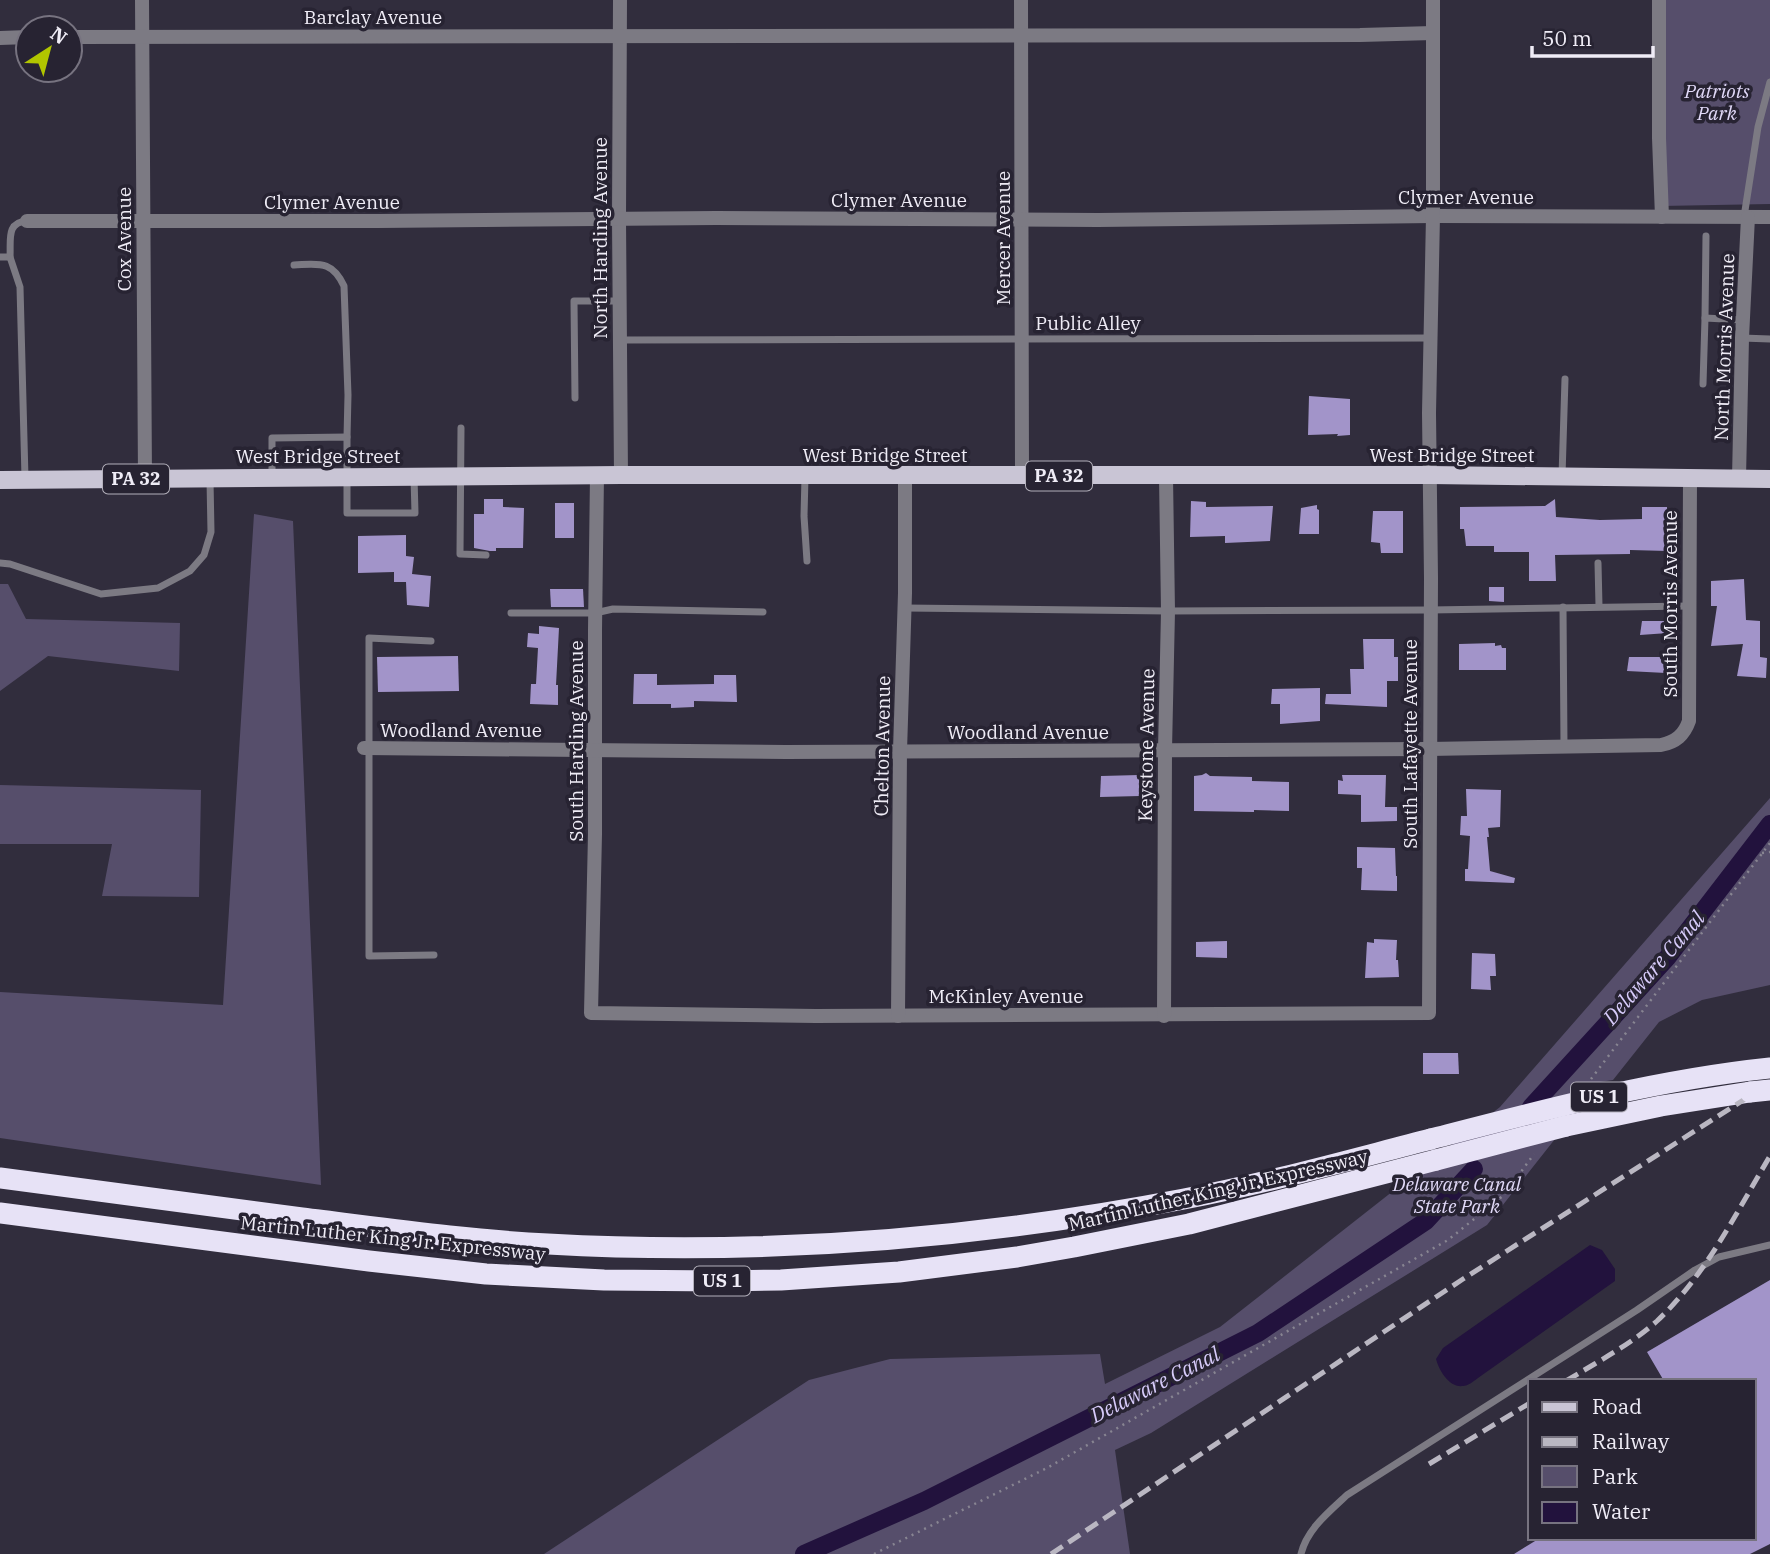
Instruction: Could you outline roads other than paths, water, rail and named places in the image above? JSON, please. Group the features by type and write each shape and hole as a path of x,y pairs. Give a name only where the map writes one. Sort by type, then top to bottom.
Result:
{"highway":[{"name":"Martin Luther King Jr. Expressway","path":"0,1178 374,1227 500,1240 605,1246 722,1247 838,1243 953,1233 1128,1209 1241,1187 1623,1092 1770,1068"},
{"name":"Martin Luther King Jr. Expressway","path":"0,1213 369,1261 545,1278 781,1280 899,1272 1017,1257 1189,1224 1617,1115 1763,1092"}],"main road":[{"name":"West Bridge Street","path":"0,480 597,475 1430,475 1770,478"}],"street":[{"name":"Cox Avenue","path":"142,0 145,479"},
{"name":"North Harding Avenue","path":"620,0 621,475"},
{"name":"Mercer Avenue","path":"1021,0 1022,477"},
{"name":"South Lafayette Avenue","path":"1429,1013 1433,0"},
{"path":"1658,0 1662,217"},
{"name":"Barclay Avenue","path":"84,37 1433,33"},
{"name":"North Morris Avenue","path":"1739,478 1746,217"},
{"name":"Clymer Avenue","path":"27,221 1770,217"},
{"name":"South Harding Avenue","path":"591,1006 597,475"},
{"name":"Chelton Avenue","path":"898,1016 905,476"},
{"name":"Keystone Avenue","path":"1164,1016 1168,611 1166,476"},
{"name":"South Morris Avenue","path":"1686,729 1689,721 1690,478"},
{"name":"Woodland Avenue","path":"367,748 900,751 1429,749 1661,745 1672,743 1686,729"},
{"name":"McKinley Avenue","path":"591,1006 591,1013 898,1016 1429,1013"}],"lane":[{"path":"1746,217 1758,127 1770,82"},
{"path":"25,480 20,287 10,257 11,230 19,221 27,221"},
{"path":"1703,384 1706,236"},
{"path":"0,257 10,257"},
{"path":"294,265 330,267 338,273 344,286 348,395 347,513 415,513 414,477"},
{"path":"575,398 574,301 619,301"},
{"path":"1705,318 1743,320"},
{"name":"Public Alley","path":"619,340 1431,338"},
{"path":"1742,338 1770,339"},
{"path":"1562,477 1565,379"},
{"path":"461,428 460,554 486,555"},
{"path":"272,478 272,438 347,437"},
{"path":"805,476 807,561"},
{"path":"0,563 101,594 158,588 190,571 204,555 211,532 210,478"},
{"path":"1598,563 1599,606"},
{"path":"905,608 1168,611 1689,606"},
{"path":"1563,607 1564,747"},
{"path":"511,613 595,613 613,609 763,612"},
{"path":"431,641 369,638 367,748 369,957 434,956"},
{"path":"1528,1379 1695,1270 1719,1257 1770,1245"},
{"path":"1301,1554 1307,1536 1347,1494 1528,1379"}],"water":[{"path":"1590,1245 1602,1250 1615,1269 1615,1281 1469,1384 1458,1386 1445,1377 1436,1359 1443,1348"}],"waterway":[{"name":"Delaware Canal","path":"1531,1107 1667,958 1770,824"},
{"name":"Delaware Canal","path":"804,1554 924,1501 1258,1333 1426,1221 1474,1169"}],"railway":[{"path":"1051,1554 1463,1279 1770,1083"},
{"path":"1569,1379 1636,1338 1675,1303 1719,1243 1770,1156"},
{"path":"1429,1464 1528,1404"}],"park label":[{"name":"Patriots Park","path":"1717,102"},
{"name":"Delaware Canal State Park","path":"1457,1195"}]}
